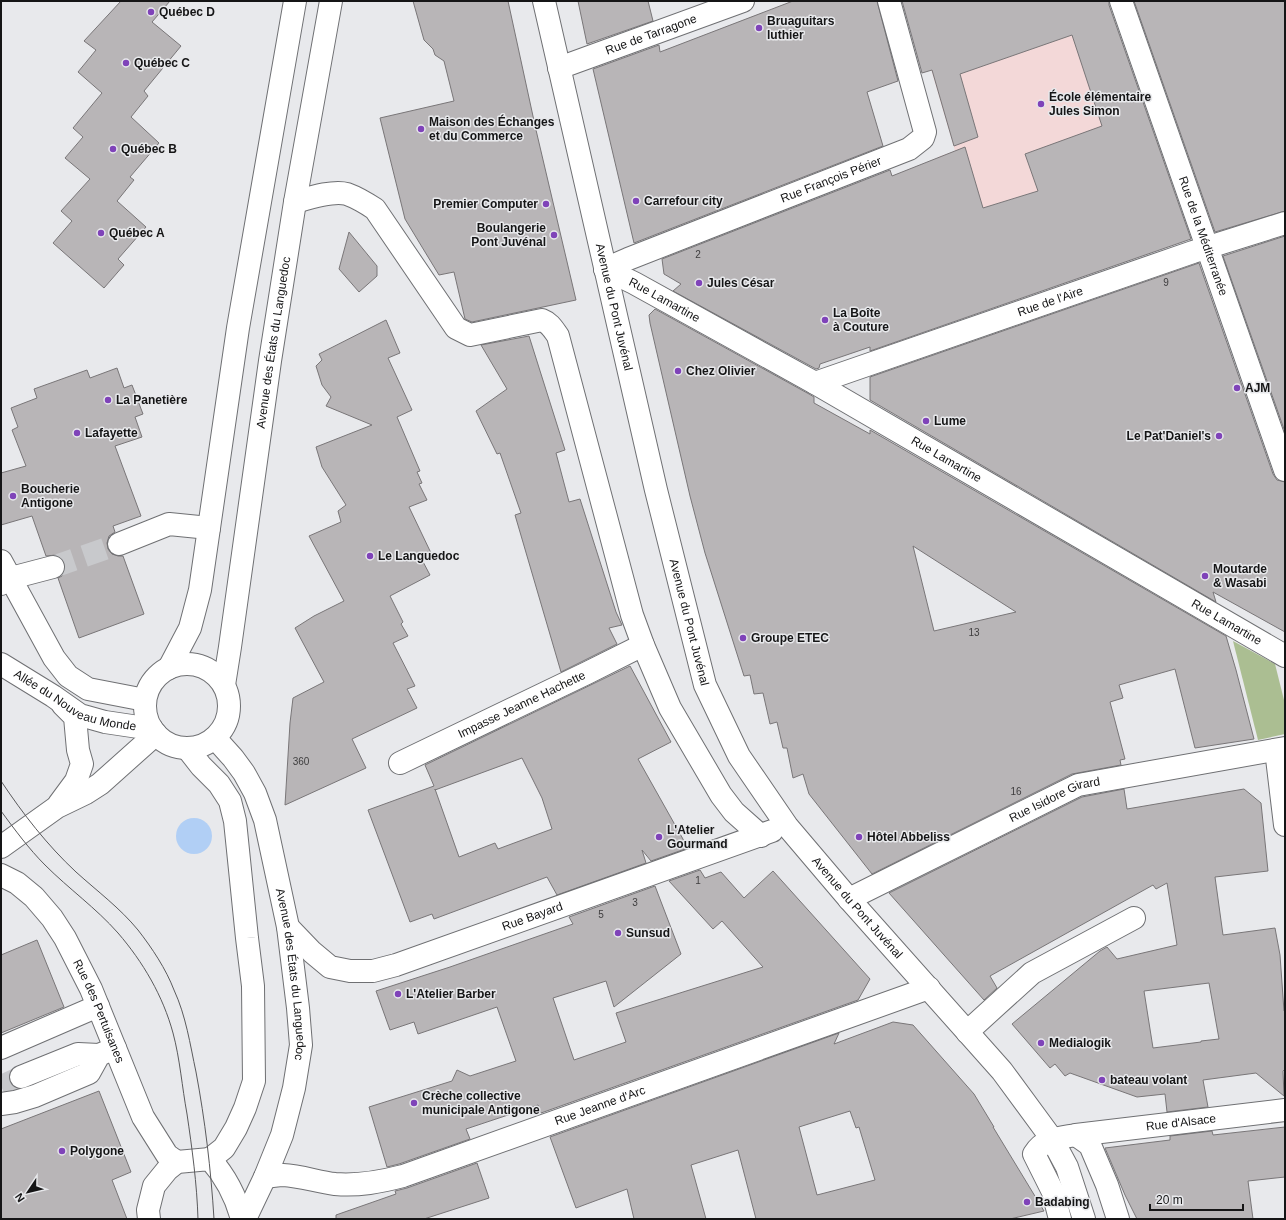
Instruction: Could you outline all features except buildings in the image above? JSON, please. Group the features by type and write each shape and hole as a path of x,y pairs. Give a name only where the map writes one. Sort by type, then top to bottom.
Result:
{"street":[{"path":"169,668 190,628 200,590 238,328 294,1"},
{"name":"Avenue des États du Languedoc","path":"224,685 270,361 295,202 332,1"},
{"name":"Avenue du Pont Juvénal","path":"544,1 656,490 705,685 739,756 788,826 849,899 1002,1071 1052,1139 1067,1167 1084,1219"},
{"name":"Rue de Tarragone","path":"559,68 742,1"},
{"name":"Rue François Périer","path":"605,269 909,149 917,144 923,138 925,132 889,1"},
{"name":"Rue de la Méditerranée","path":"1121,1 1285,470"},
{"path":"295,202 330,194 346,194 363,201 375,209 456,328 470,335 542,320 548,322 558,336 632,615 643,645 670,708 721,795 734,812 761,836"},
{"name":"Rue de l'Aire","path":"816,383 1208,248 1285,223"},
{"name":"Rue Lamartine","path":"605,269 634,283 816,383 1285,656"},
{"path":"119,544 169,524 209,528"},
{"path":"4,574 53,567"},
{"name":"Allée du Nouveau Monde","path":"4,574 54,658 68,676 88,689 145,700"},
{"name":"Impasse Jeanne Hachette","path":"400,763 643,645"},
{"name":"Allée du Nouveau Monde","path":"1,664 80,714 105,722 154,732"},
{"path":"181,664 194,664 206,668 216,675 224,685 229,699 229,713 224,726 215,738 198,747 187,748 165,742 154,732 147,720 145,700 149,687 157,676 169,668 181,664"},
{"path":"53,696 75,717 78,750 82,764 76,781 57,807"},
{"path":"1,847 57,807 86,793 100,784 154,732"},
{"name":"Avenue des États du Languedoc","path":"215,738 244,773 255,793 265,820 288,927 301,1045 294,1088 282,1135 264,1177 243,1219"},
{"path":"149,1219 148,1210 154,1186 167,1170 177,1162 210,1160 224,1148 236,1128 245,1108 254,1081 253,986 235,821 230,801 220,784 201,766 187,748"},
{"path":"1280,749 1285,825"},
{"name":"Rue Isidore Girard","path":"849,899 1078,785 1280,749"},
{"name":"Rue Bayard","path":"288,927 312,952 330,967 350,971 373,972 788,826"},
{"name":"Rue des Pertuisanes","path":"1,875 17,883 34,897 52,918 65,938 98,1006 107,1051 143,1117 167,1155 177,1162"},
{"path":"967,1032 1032,973 1134,918"},
{"name":"Rue Jeanne d'Arc","path":"264,1177 281,1175 292,1176 334,1184 351,1185 374,1183 403,1176 929,988"},
{"path":"1,1048 98,1006"},
{"path":"21,1077 78,1054 107,1051"},
{"path":"1,1104 15,1102 35,1096 89,1073 107,1051"},
{"name":"Rue d'Alsace","path":"1076,1135 1285,1110"},
{"path":"1060,1219 1053,1192 1034,1154 1039,1146 1052,1139 1076,1135 1090,1145 1107,1186 1118,1219"},
{"path":"210,1160 220,1171 228,1184 238,1204 243,1219"}],"shaded area":[{"name":"École élémentaire Jules Simon","path":"911,1 1103,1 1148,125 1038,191 954,217 938,157 955,151"}],"green space":[{"path":"1233,641 1275,664 1285,704 1285,734 1258,740"}],"water":[{"path":"197,818 207,823 211,829 211,843 207,849 201,853 191,854 181,849 177,843 176,833 181,823 187,819"}],"tunnel":[{"path":"53,567 119,544"},
{"path":"1,1086 21,1077"}],"tram line":[{"path":"1,781 27,817 55,851 76,872 116,907 138,930 153,951 171,982 182,1010 196,1072 207,1145 214,1219"},
{"path":"1,811 39,859 101,915 118,933 136,956 158,993 169,1019 177,1053 192,1153 197,1193 198,1219"}],"place":[{"name":"Québec D","path":"151,12"},
{"name":"Bruaguitars luthier","path":"759,28"},
{"name":"Québec C","path":"126,63"},
{"name":"École élémentaire Jules Simon","path":"1041,104"},
{"name":"Maison des Échanges et du Commerce","path":"421,129"},
{"name":"Québec B","path":"113,149"},
{"name":"Carrefour city","path":"636,201"},
{"name":"Premier Computer","path":"546,204"},
{"name":"Québec A","path":"101,233"},
{"name":"Boulangerie Pont Juvénal","path":"554,235"},
{"name":"Jules César","path":"699,283"},
{"name":"La Boîte à Couture","path":"825,320"},
{"name":"Chez Olivier","path":"678,371"},
{"name":"AJM","path":"1237,388"},
{"name":"La Panetière","path":"108,400"},
{"name":"Lume","path":"926,421"},
{"name":"Lafayette","path":"77,433"},
{"name":"Le Pat'Daniel's","path":"1219,436"},
{"name":"Boucherie Antigone","path":"13,496"},
{"name":"Le Languedoc","path":"370,556"},
{"name":"Moutarde & Wasabi","path":"1205,576"},
{"name":"Groupe ETEC","path":"743,638"},
{"name":"L'Atelier Gourmand","path":"659,837"},
{"name":"Hôtel Abbeliss","path":"859,837"},
{"name":"Sunsud","path":"618,933"},
{"name":"L'Atelier Barber","path":"398,994"},
{"name":"Medialogik","path":"1041,1043"},
{"name":"bateau volant","path":"1102,1080"},
{"name":"Crèche collective municipale Antigone","path":"414,1103"},
{"name":"Polygone","path":"62,1151"},
{"name":"Badabing","path":"1027,1202"}]}
